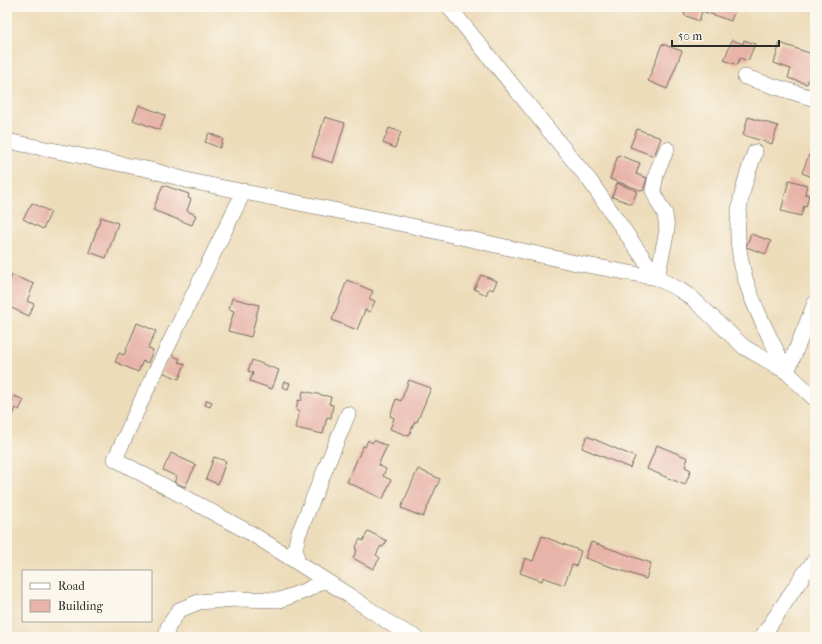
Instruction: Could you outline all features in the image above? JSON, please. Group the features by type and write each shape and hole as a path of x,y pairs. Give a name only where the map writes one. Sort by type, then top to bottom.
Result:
{"street":[{"path":"449,7 590,181 657,278"},
{"path":"745,77 815,99"},
{"path":"7,141 151,170 190,181 412,226 576,263 657,278 692,298 744,346 787,372 815,399"},
{"path":"657,278 667,230 666,214 658,202 653,190 657,171 666,149"},
{"path":"755,152 742,191 738,223 739,254 746,284 764,326 787,372"},
{"path":"244,191 144,395 116,459 254,535 394,626 414,637"},
{"path":"787,372 815,303"},
{"path":"298,563 295,550 298,535 348,414"},
{"path":"762,637 815,560"},
{"path":"166,637 168,627 179,610 199,602 234,599 280,600 307,590 323,580"}],"building":[{"path":"687,7 736,7 731,21 702,11 699,21 684,15"},
{"path":"732,40 743,44 744,40 755,44 748,61 740,58 737,65 724,60"},
{"path":"780,43 815,55 807,84 788,78 791,69 774,63"},
{"path":"662,44 682,51 667,89 648,81"},
{"path":"139,105 165,115 160,130 133,120"},
{"path":"325,117 345,123 333,163 312,156"},
{"path":"748,117 778,126 772,144 743,135"},
{"path":"389,128 401,132 395,148 383,143"},
{"path":"637,129 661,138 654,156 630,147"},
{"path":"209,133 223,139 220,148 205,142"},
{"path":"815,147 815,178 802,173 809,155 811,156"},
{"path":"618,155 640,163 636,174 647,178 643,191 610,179"},
{"path":"789,180 807,185 805,194 809,195 806,207 804,206 801,216 781,211"},
{"path":"617,183 637,191 632,204 612,197"},
{"path":"163,185 189,194 188,198 191,199 187,211 196,215 192,225 153,210"},
{"path":"32,203 51,212 43,229 23,219"},
{"path":"101,217 118,223 106,258 89,252"},
{"path":"751,234 771,241 766,254 746,247"},
{"path":"12,275 34,284 27,301 34,304 29,316 7,306 7,287"},
{"path":"481,275 497,281 493,290 489,288 486,295 474,289"},
{"path":"347,280 373,291 369,299 375,301 370,312 365,310 357,330 332,320"},
{"path":"232,298 259,305 251,337 228,331 234,311 229,309"},
{"path":"137,323 156,331 148,348 153,350 148,363 143,361 138,372 115,362 119,353 124,355"},
{"path":"169,354 180,359 178,362 185,364 179,379 162,372"},
{"path":"252,360 279,370 272,389 250,381 253,373 248,371"},
{"path":"409,380 431,388 417,422 415,421 409,436 390,429 394,418 390,416 396,399 401,401"},
{"path":"284,381 290,383 288,389 282,387"},
{"path":"303,391 331,397 329,404 333,405 331,418 327,417 323,434 295,428 299,411 296,410 298,400 301,401"},
{"path":"14,396 24,400 19,410 16,408 13,415 7,413"},
{"path":"207,400 212,402 210,407 205,405"},
{"path":"587,436 635,457 630,468 582,448"},
{"path":"368,440 372,443 374,440 387,446 378,465 386,469 383,476 391,480 383,499 347,482 363,446 365,447"},
{"path":"657,445 688,458 685,467 691,470 685,485 647,469"},
{"path":"171,453 196,465 185,487 174,482 177,477 163,470"},
{"path":"214,457 226,461 218,484 206,479"},
{"path":"418,469 440,479 423,517 401,508"},
{"path":"368,531 387,541 383,547 381,546 376,555 380,558 373,569 353,558 357,550 355,549 360,539 363,541"},
{"path":"542,536 581,551 576,566 572,565 564,585 543,577 542,581 520,573 525,558 533,561"},
{"path":"591,542 651,563 646,579 585,558"}]}
